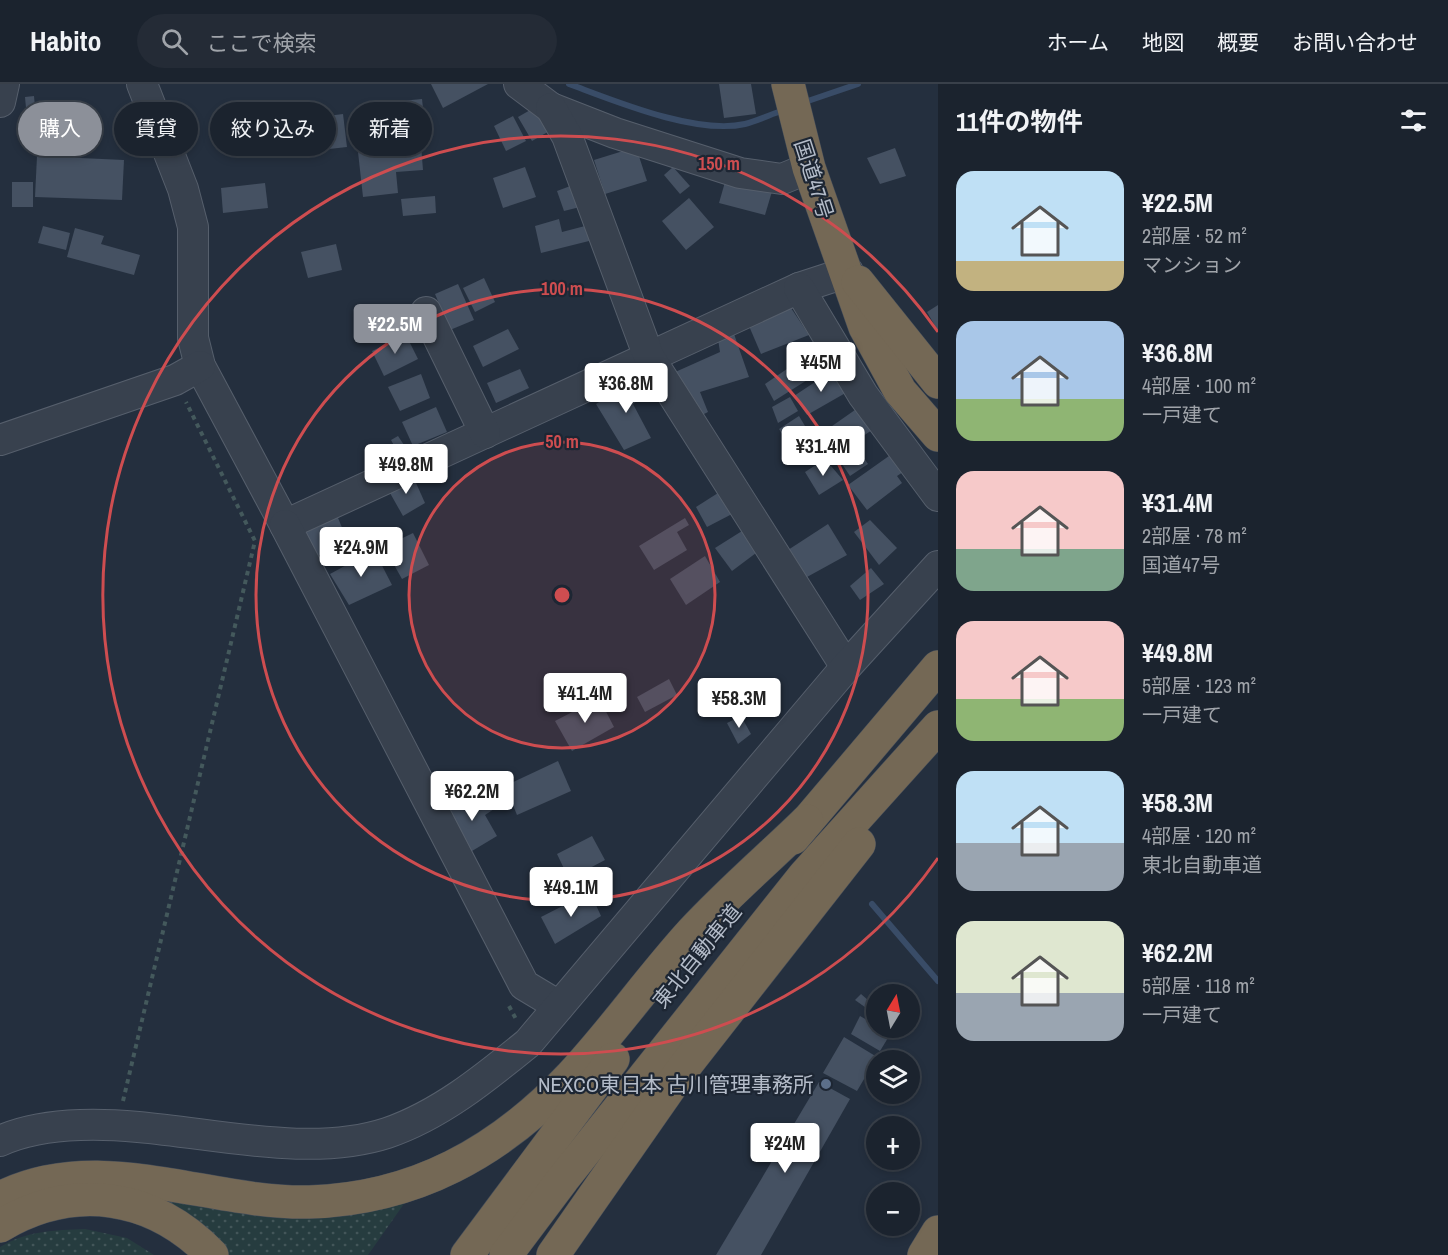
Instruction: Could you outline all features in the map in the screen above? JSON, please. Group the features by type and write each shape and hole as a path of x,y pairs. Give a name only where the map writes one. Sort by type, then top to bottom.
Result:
{"highway":[{"name":"国道47号","path":"789,85 805,154 848,272 865,327 900,391 938,435"},
{"name":"国道47号","path":"848,272 874,299 938,382"},
{"name":"東北自動車道","path":"467,1255 598,1077 807,821 938,667"},
{"name":"東北自動車道","path":"506,1255 577,1160 804,876 938,727"},
{"path":"553,1255 682,1070 938,743"},
{"path":"0,1198 42,1183 100,1176 308,1202 354,1198 397,1189 442,1173 492,1146 571,1076 693,932 807,821"},
{"path":"0,1226 36,1208 64,1202 103,1201 143,1208 170,1219 213,1255"},
{"path":"924,1255 938,1232"}],"street":[{"path":"0,102 4,84"},
{"path":"142,84 183,189 193,227 193,338 188,373 285,525 524,985 559,1006"},
{"path":"519,84 551,108 615,133 740,173 782,179 805,154"},
{"path":"551,108 567,136 649,357 846,667"},
{"path":"285,525 800,288 848,272"},
{"path":"800,288 863,395 938,496"},
{"path":"426,312 486,433"},
{"path":"0,440 188,373"},
{"path":"0,1141 57,1126 117,1123 281,1142 329,1143 386,1133 429,1114 477,1085 528,1043 846,667 938,566"}],"path":[{"path":"117,1123 255,541 188,373"}],"green space":[{"path":"149,1190 413,1191 368,1255 224,1255"},
{"path":"85,1229 127,1238 154,1255 0,1255 0,1247 20,1238 52,1231"}],"building":[{"path":"431,84 488,84 443,108"},
{"path":"719,84 751,84 756,114 724,118"},
{"path":"34,96 35,102 25,102 25,97"},
{"path":"422,99 422,102 390,102"},
{"path":"539,105 553,129 532,141 518,117"},
{"path":"343,114 347,147 336,148 336,115"},
{"path":"513,116 526,141 506,151 494,126"},
{"path":"636,147 647,181 605,194 594,160"},
{"path":"895,148 906,176 880,184 867,158"},
{"path":"37,156 124,160 122,200 35,197"},
{"path":"358,156 422,156 423,170 396,172 398,193 363,197"},
{"path":"525,167 536,197 503,208 493,178"},
{"path":"673,167 690,186 680,194 664,175"},
{"path":"727,175 773,188 765,215 719,203"},
{"path":"12,182 33,182 33,207 12,207"},
{"path":"265,183 268,208 223,213 221,188"},
{"path":"573,185 580,207 564,211 557,191"},
{"path":"435,196 436,213 403,216 401,199"},
{"path":"689,198 714,227 686,250 662,221"},
{"path":"559,219 562,232 585,226 593,240 541,253 535,226"},
{"path":"43,226 70,233 66,250 38,243"},
{"path":"75,228 104,236 101,244 140,255 134,275 67,257"},
{"path":"336,244 342,270 308,278 301,252"},
{"path":"484,278 495,302 475,312 463,288"},
{"path":"458,284 474,320 450,330 435,294"},
{"path":"386,305 392,331 360,338 355,312"},
{"path":"938,305 938,331 927,312"},
{"path":"791,308 809,335 761,354 749,326"},
{"path":"508,329 519,349 483,367 473,346"},
{"path":"734,334 749,377 700,392 708,412 694,419 673,373 720,352 718,339"},
{"path":"406,335 418,359 384,376 372,351"},
{"path":"819,347 831,365 774,401 765,384"},
{"path":"520,369 529,388 496,403 487,383"},
{"path":"833,370 849,391 807,415 794,396"},
{"path":"421,374 430,398 400,411 388,387"},
{"path":"642,376 651,391 633,404 651,438 624,450 596,404"},
{"path":"790,397 798,411 778,423 772,407"},
{"path":"862,405 878,426 838,453 825,431"},
{"path":"436,407 447,432 413,446 402,422"},
{"path":"799,416 811,436 790,447 779,429"},
{"path":"398,436 406,448 398,453 391,440"},
{"path":"818,438 828,453 809,464 801,449"},
{"path":"859,451 868,464 850,476 842,464"},
{"path":"896,451 909,468 897,476 902,483 867,510 848,485"},
{"path":"825,459 843,480 819,495 805,472"},
{"path":"412,474 425,503 403,516 386,486"},
{"path":"718,493 732,514 707,527 696,507"},
{"path":"336,513 343,530 332,534 334,549 314,557 301,528"},
{"path":"685,518 689,525 677,532 687,550 654,570 639,546"},
{"path":"870,520 897,548 879,565 854,532"},
{"path":"828,524 847,555 807,577 788,550"},
{"path":"742,531 756,553 732,571 715,548"},
{"path":"413,533 429,565 402,579 384,547"},
{"path":"374,550 392,585 349,605 330,574"},
{"path":"705,556 720,582 686,605 670,579"},
{"path":"871,568 884,584 860,600 850,586"},
{"path":"669,679 677,695 645,712 637,697"},
{"path":"599,698 614,727 572,751 555,721"},
{"path":"741,716 751,734 738,744 727,723"},
{"path":"558,761 571,791 517,815 505,786"},
{"path":"493,790 503,803 485,815 497,836 462,857 442,812"},
{"path":"592,836 605,860 569,879 557,854"},
{"path":"590,892 601,916 555,944 541,917"},
{"path":"861,994 866,998 866,1008 855,1000"},
{"path":"860,1016 866,1019 866,1038 888,1038 881,1050 878,1050 851,1034"},
{"path":"844,1037 866,1050 866,1076 857,1091 823,1073"},
{"path":"819,1082 850,1099 761,1255 716,1255"}],"waterway":[{"path":"569,84 656,114 703,125 745,124 784,110"},
{"path":"802,103 858,84"},
{"path":"872,904 938,981"}],"place":[{"name":"NEXCO東日本 古川管理事務所","path":"826,1084"}]}
